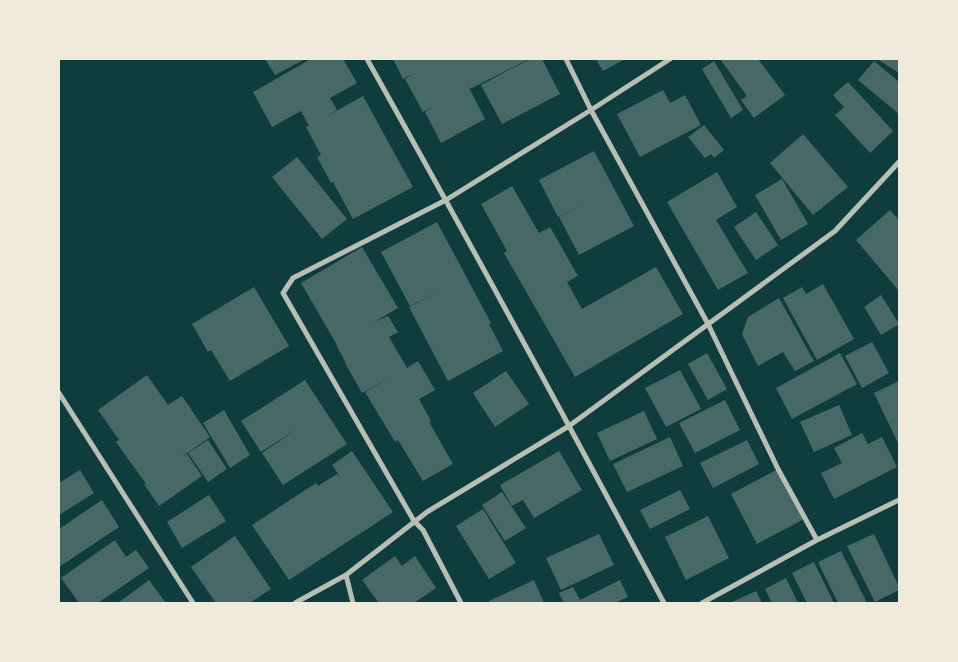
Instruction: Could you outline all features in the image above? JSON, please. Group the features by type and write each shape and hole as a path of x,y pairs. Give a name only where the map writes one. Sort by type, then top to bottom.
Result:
{"street":[{"path":"367,59 446,200 664,603"},
{"path":"566,59 591,110 708,324 778,469 817,540"},
{"path":"461,603 423,530 414,521 282,293 293,278 446,200 670,59"},
{"path":"295,603 346,575 427,512 569,426 834,232 899,162"},
{"path":"895,167 899,173"},
{"path":"59,393 193,603"},
{"path":"702,603 817,540 899,500"},
{"path":"346,575 354,603"}],"building":[{"path":"265,59 305,59 275,75"},
{"path":"311,59 343,59 357,83 330,98 337,110 322,119 363,96 413,187 353,219 317,157 321,155 306,127 309,126 301,111 272,127 253,92"},
{"path":"393,59 529,59 470,89 466,82 485,119 441,143 425,112 432,107 423,112 405,79 414,73 403,79"},
{"path":"530,59 542,59 560,94 502,124 481,85"},
{"path":"596,59 625,59 603,71"},
{"path":"720,59 758,59 785,95 754,118 741,100 747,96"},
{"path":"877,59 899,59 899,73"},
{"path":"714,61 743,110 731,118 702,69"},
{"path":"874,61 899,82 899,114 858,80"},
{"path":"848,82 893,131 870,153 835,115 844,107 833,95"},
{"path":"663,90 670,103 685,95 701,125 640,157 617,114"},
{"path":"704,125 724,150 714,158 711,154 705,158 688,137"},
{"path":"803,134 848,187 813,215 770,163"},
{"path":"594,151 634,226 579,255 559,217 586,202 558,217 539,180"},
{"path":"297,157 347,219 322,239 272,177"},
{"path":"717,172 737,207 716,220 748,273 718,290 667,202"},
{"path":"782,179 808,224 781,240 755,195"},
{"path":"512,186 539,233 550,227 578,276 567,282 582,309 656,267 683,314 575,377 504,253 507,251 481,204"},
{"path":"890,210 899,220 899,291 856,240"},
{"path":"756,212 778,245 756,260 734,227"},
{"path":"437,222 491,323 489,324 503,351 448,381 409,307 438,292 410,306 381,252"},
{"path":"362,247 398,308 374,322 388,316 398,332 389,337 407,368 418,361 435,390 419,399 431,421 429,422 453,464 423,481 398,440 395,442 365,392 394,375 362,393 301,283"},
{"path":"823,284 854,339 817,360 783,298 802,287 806,294"},
{"path":"254,287 289,346 230,381 211,350 208,352 192,324"},
{"path":"881,295 899,324 881,335 864,307"},
{"path":"779,298 814,361 795,371 783,352 758,366 742,334 748,317"},
{"path":"872,342 889,373 862,388 845,356"},
{"path":"707,353 727,389 708,400 688,364"},
{"path":"840,353 857,384 792,419 776,388"},
{"path":"680,370 701,409 666,427 645,388"},
{"path":"506,371 529,404 495,427 473,393"},
{"path":"147,375 168,405 182,396 210,437 180,458 187,454 202,476 159,506 116,442 119,440 98,410"},
{"path":"305,380 347,444 283,485 262,453 297,429 261,452 241,421"},
{"path":"899,381 899,445 874,393"},
{"path":"725,400 740,430 695,453 679,423"},
{"path":"839,405 852,435 814,452 800,422"},
{"path":"224,410 250,455 230,468 203,423"},
{"path":"644,411 657,439 610,461 597,433"},
{"path":"862,433 868,444 882,437 897,467 834,499 821,473 842,463 834,448"},
{"path":"670,437 683,466 627,492 613,464"},
{"path":"208,440 227,469 208,482 188,453"},
{"path":"747,440 759,464 713,488 700,463"},
{"path":"352,451 393,512 289,580 252,525 316,483 318,486 337,474 341,478 332,465"},
{"path":"559,451 582,490 534,518 523,500 512,506 500,485"},
{"path":"778,469 804,519 757,544 731,494"},
{"path":"80,470 94,493 59,515 59,483"},
{"path":"680,490 690,509 650,529 640,510"},
{"path":"502,492 526,528 505,541 482,505"},
{"path":"209,495 226,521 182,548 167,522"},
{"path":"102,500 119,527 59,567 59,529"},
{"path":"483,509 516,563 489,579 456,526"},
{"path":"708,516 729,558 686,580 665,537"},
{"path":"599,534 614,565 561,590 546,558"},
{"path":"874,534 899,587 899,590 875,602 847,546"},
{"path":"235,536 271,589 250,603 216,603 191,567"},
{"path":"115,540 126,557 136,550 149,568 98,603 79,603 61,578"},
{"path":"841,551 867,603 838,603 818,562"},
{"path":"395,556 402,566 415,556 436,588 414,603 379,603 362,580"},
{"path":"814,562 834,603 807,603 792,573"},
{"path":"786,578 798,603 772,603 765,589"},
{"path":"149,580 166,603 119,602"},
{"path":"534,580 544,603 490,603 489,601"},
{"path":"620,580 628,597 615,603 564,603 559,593 573,587 580,600"},
{"path":"756,591 762,603 730,603"}]}
